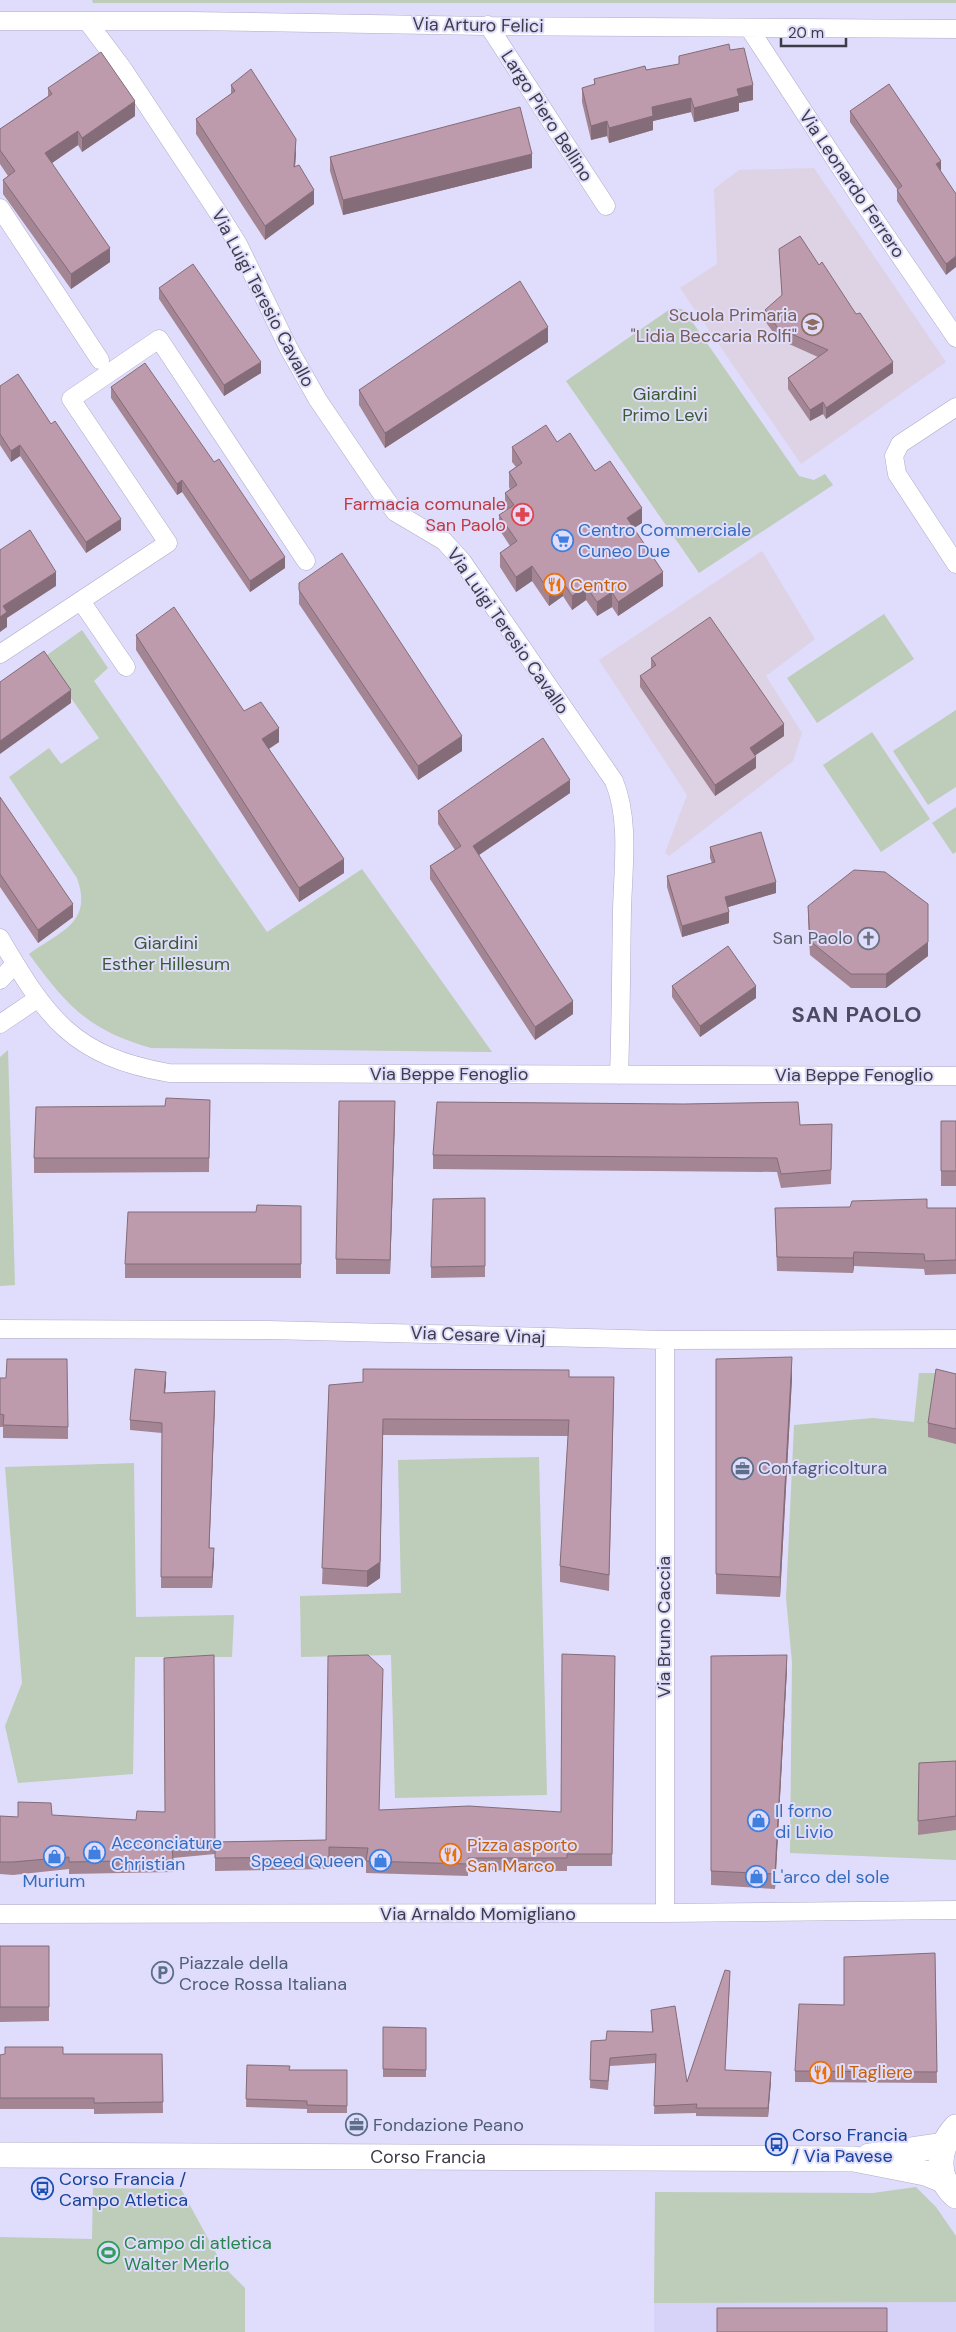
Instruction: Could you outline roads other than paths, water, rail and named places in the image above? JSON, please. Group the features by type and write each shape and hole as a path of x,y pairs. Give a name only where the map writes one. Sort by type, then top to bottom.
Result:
{"main road":[{"name":"Corso Francia","path":"854,2159 950,2136"},
{"path":"950,2136 941,2157 941,2169 951,2188"},
{"name":"Corso Francia","path":"0,2155 854,2159 925,2173 951,2188"}],"street":[{"name":"Via Arturo Felici","path":"0,21 956,29"},
{"name":"Via Luigi Teresio Cavallo","path":"87,21 122,69 224,220 238,244 289,349 318,400 375,484 395,512 444,541 462,561 614,781 620,797 622,812 623,863 619,1074"},
{"name":"Largo Piero Bellino","path":"488,25 606,206"},
{"name":"Via Leonardo Ferrero","path":"749,28 856,191 956,338"},
{"path":"0,208 100,360"},
{"path":"0,654 168,543 71,399 159,339 306,561"},
{"path":"956,407 900,444 894,456 897,474 956,564"},
{"path":"81,601 126,667"},
{"name":"Via Beppe Fenoglio","path":"0,938 37,999 61,1026 80,1042 137,1067 169,1073 956,1076"},
{"path":"0,980 15,964"},
{"path":"0,1024 37,999"},
{"name":"Via Cesare Vinaj","path":"0,1329 268,1330 665,1340 956,1339"},
{"name":"Via Bruno Caccia","path":"665,1340 665,1913"},
{"name":"Via Arnaldo Momigliano","path":"0,1914 665,1913 956,1910"}],"place":[{"name":"Scuola Primaria \"Lidia Beccaria Rolfi\"","path":"813,325"},
{"name":"Farmacia comunale San Paolo","path":"522,514"},
{"name":"Centro Commerciale Cuneo Due","path":"562,540"},
{"name":"Centro","path":"554,585"},
{"name":"San Paolo","path":"869,938"},
{"name":"Confagricoltura","path":"742,1468"},
{"name":"Il forno di Livio","path":"759,1821"},
{"name":"Acconciature Christian","path":"95,1853"},
{"name":"Pizza asporto San Marco","path":"451,1855"},
{"name":"Murium","path":"54,1856"},
{"name":"Speed Queen","path":"380,1861"},
{"name":"L'arco del sole","path":"756,1877"},
{"name":"Piazzale della Croce Rossa Italiana","path":"163,1973"},
{"name":"Il Tagliere","path":"820,2072"},
{"name":"Fondazione Peano","path":"357,2125"},
{"name":"Corso Francia / Via Pavese","path":"776,2145"},
{"name":"Corso Francia / Campo Atletica","path":"43,2189"},
{"name":"Campo di atletica Walter Merlo","path":"108,2253"}],"district":[{"name":"SAN PAOLO","path":"857,1014"}],"park label":[{"name":"Giardini Primo Levi","path":"665,404"},
{"name":"Giardini Esther Hillesum","path":"166,953"}]}
